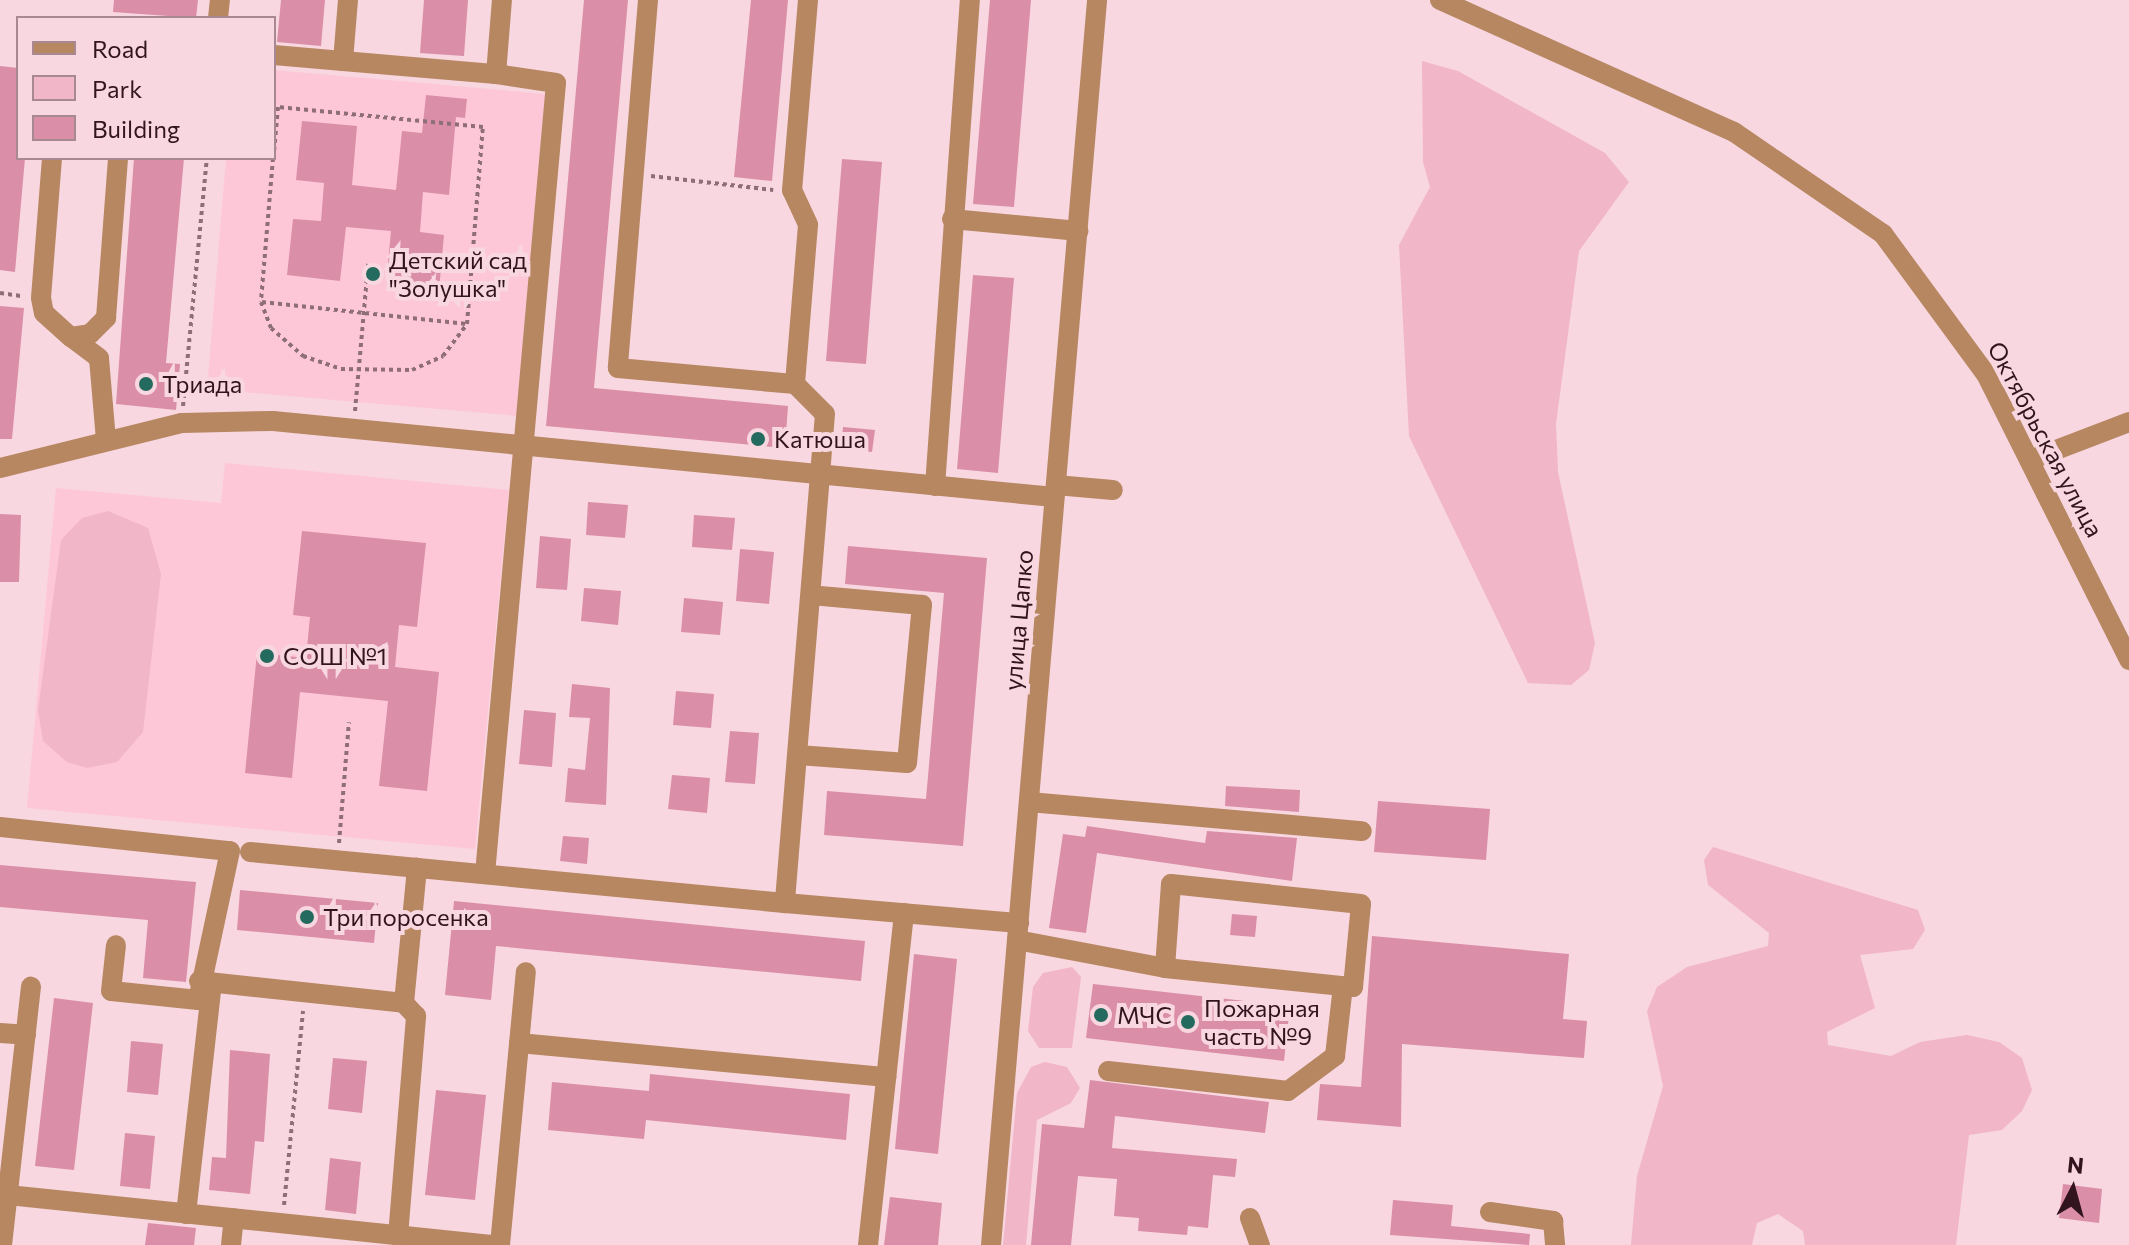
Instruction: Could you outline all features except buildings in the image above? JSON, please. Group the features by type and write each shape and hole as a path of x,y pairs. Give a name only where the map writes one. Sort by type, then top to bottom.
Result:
{"street":[{"path":"343,61 348,0"},
{"path":"496,74 502,0"},
{"path":"648,0 618,368 795,384 825,414 785,903"},
{"path":"795,384 808,225 792,190 808,0"},
{"path":"935,486 970,0"},
{"name":"улица Цапко","path":"991,1245 1097,0"},
{"name":"Октябрьская улица","path":"1440,0 1734,132 1883,234 1986,374 2129,660"},
{"path":"276,55 496,74 556,83 485,874"},
{"path":"52,160 41,298 44,313 99,358 106,440"},
{"path":"71,337 90,334 106,318 118,160"},
{"path":"952,219 1078,231"},
{"path":"2030,460 2129,422"},
{"path":"0,468 182,423 352,425 525,447 935,486 1113,490"},
{"path":"798,755 907,763 922,605 811,595"},
{"path":"1029,802 1362,831"},
{"path":"0,827 230,851 206,982 186,1214"},
{"path":"250,852 904,913 1018,932 1165,968 1353,987 1361,904 1171,884 1165,968"},
{"path":"404,1003 417,868"},
{"path":"868,1245 904,913"},
{"path":"116,945 111,991 198,1000 206,982"},
{"path":"500,1245 526,972"},
{"path":"206,982 404,1003 416,1016 398,1236"},
{"path":"1108,1071 1288,1091 1335,1056 1343,986"},
{"path":"2,1245 31,987"},
{"path":"0,1033 26,1035"},
{"path":"519,1043 886,1077"},
{"path":"8,1195 491,1245"},
{"path":"1490,1212 1553,1221 1555,1245"},
{"path":"231,1245 234,1218"},
{"path":"1250,1218 1260,1245"}],"path":[{"path":"274,160 261,302 271,328 292,349 359,372 429,363 467,324 483,127 278,107 276,131"},
{"path":"182,423 207,160"},
{"path":"632,174 792,190"},
{"path":"352,425 368,264"},
{"path":"261,302 467,324"},
{"path":"337,860 349,722"},
{"path":"282,1223 305,992"}],"shaded area":[{"name":"Детский сад \"Золушка\"","path":"276,70 546,94 518,416 207,389 226,160 276,160"},
{"name":"СОШ №1","path":"225,463 509,490 475,849 27,808 56,488 221,503"}],"green space":[{"path":"1422,61 1458,71 1605,153 1629,182 1579,251 1556,424 1558,472 1595,643 1589,670 1571,685 1528,683 1409,436 1399,245 1430,187 1423,162"},
{"path":"108,511 148,528 161,574 143,732 117,762 87,768 67,762 43,741 38,710 61,540 82,518"},
{"path":"1713,847 1918,910 1925,930 1913,949 1860,955 1875,1008 1827,1032 1828,1045 1891,1056 1920,1042 1967,1035 1999,1042 2022,1058 2032,1090 2022,1111 2002,1130 1969,1135 1956,1245 1805,1245 1803,1231 1778,1214 1757,1223 1752,1245 1631,1245 1637,1176 1663,1086 1647,1011 1657,987 1687,967 1768,946 1769,933 1708,885 1704,860"},
{"path":"1072,967 1081,977 1072,1048 1039,1048 1028,1031 1033,987 1043,973"},
{"path":"1045,1062 1067,1067 1080,1088 1071,1103 1037,1120 1026,1245 1003,1245 1017,1093 1031,1067"}],"place":[{"name":"Детский сад \"Золушка\"","path":"373,274"},
{"name":"Триада","path":"146,384"},
{"name":"Катюша","path":"758,439"},
{"name":"СОШ №1","path":"267,656"},
{"name":"Три поросенка","path":"307,917"},
{"name":"МЧС","path":"1101,1015"},
{"name":"Пожарная часть №9","path":"1188,1022"}]}
